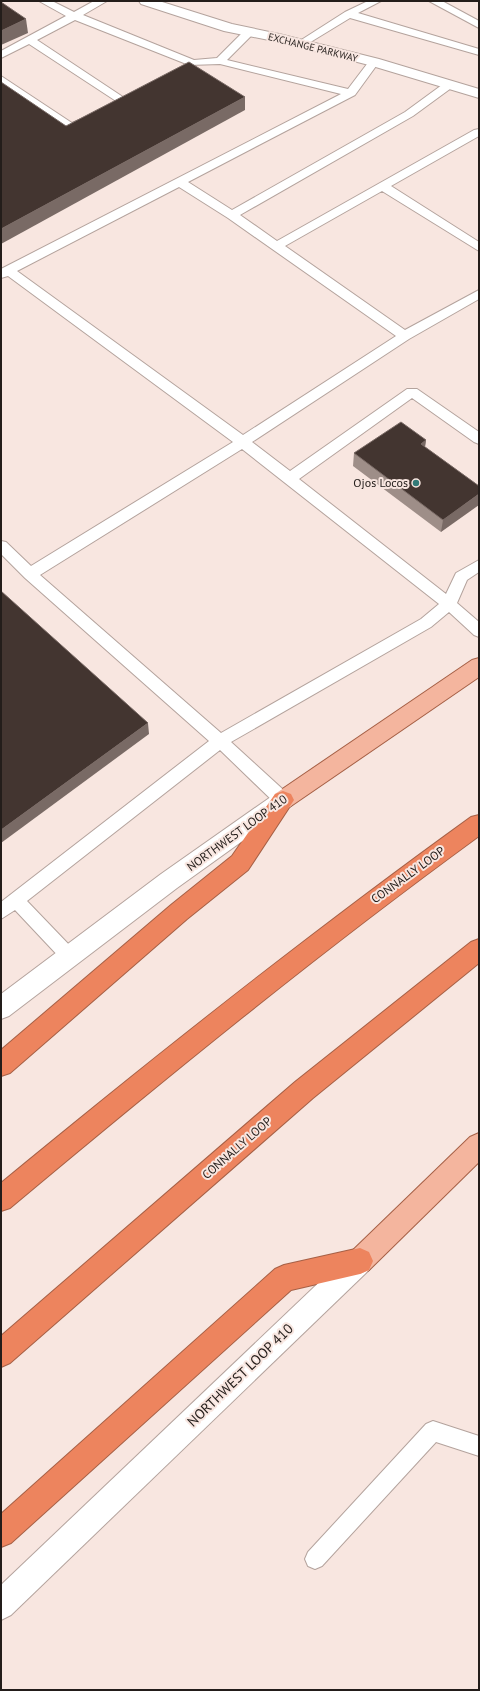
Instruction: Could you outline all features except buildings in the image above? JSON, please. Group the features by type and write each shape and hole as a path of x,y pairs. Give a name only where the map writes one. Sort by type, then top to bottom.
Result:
{"highway":[{"path":"1,1065 173,917 240,862 283,800"},
{"name":"CONNALLY LOOP","path":"1,1198 154,1072 302,954 399,881 479,824"},
{"name":"CONNALLY LOOP","path":"1,1354 304,1090 479,949"},
{"path":"1,1533 284,1278 360,1261"}],"main road":[{"name":"EXCHANGE PARKWAY","path":"146,1 181,14 374,62 479,94"},
{"name":"NORTHWEST LOOP 410","path":"1,1008 69,956 283,800 479,666"},
{"name":"NORTHWEST LOOP 410","path":"1,1605 479,1145"}],"lane":[{"path":"44,1 75,16 193,62 220,61 351,93"},
{"path":"1,54 102,1"},
{"path":"300,44 349,14 376,1"},
{"path":"434,1 479,25"},
{"path":"349,14 479,52"},
{"path":"220,61 249,32"},
{"path":"1,79 72,128 127,99 30,40"},
{"path":"179,70 193,62"},
{"path":"374,62 351,93 5,272 243,442 449,604 479,631"},
{"path":"232,215 409,114 450,84"},
{"path":"276,246 479,132"},
{"path":"180,182 232,215 405,336"},
{"path":"383,186 479,247"},
{"path":"30,574 243,442 405,336 479,294"},
{"path":"290,478 412,392 479,439"},
{"path":"1,546 30,574 220,741 283,800"},
{"path":"1,912 220,741 426,623 449,604 461,578 479,565"},
{"path":"16,900 69,956"},
{"path":"315,1559 433,1431 479,1446"}],"place":[{"name":"Ojos Locos","path":"416,483"}]}
